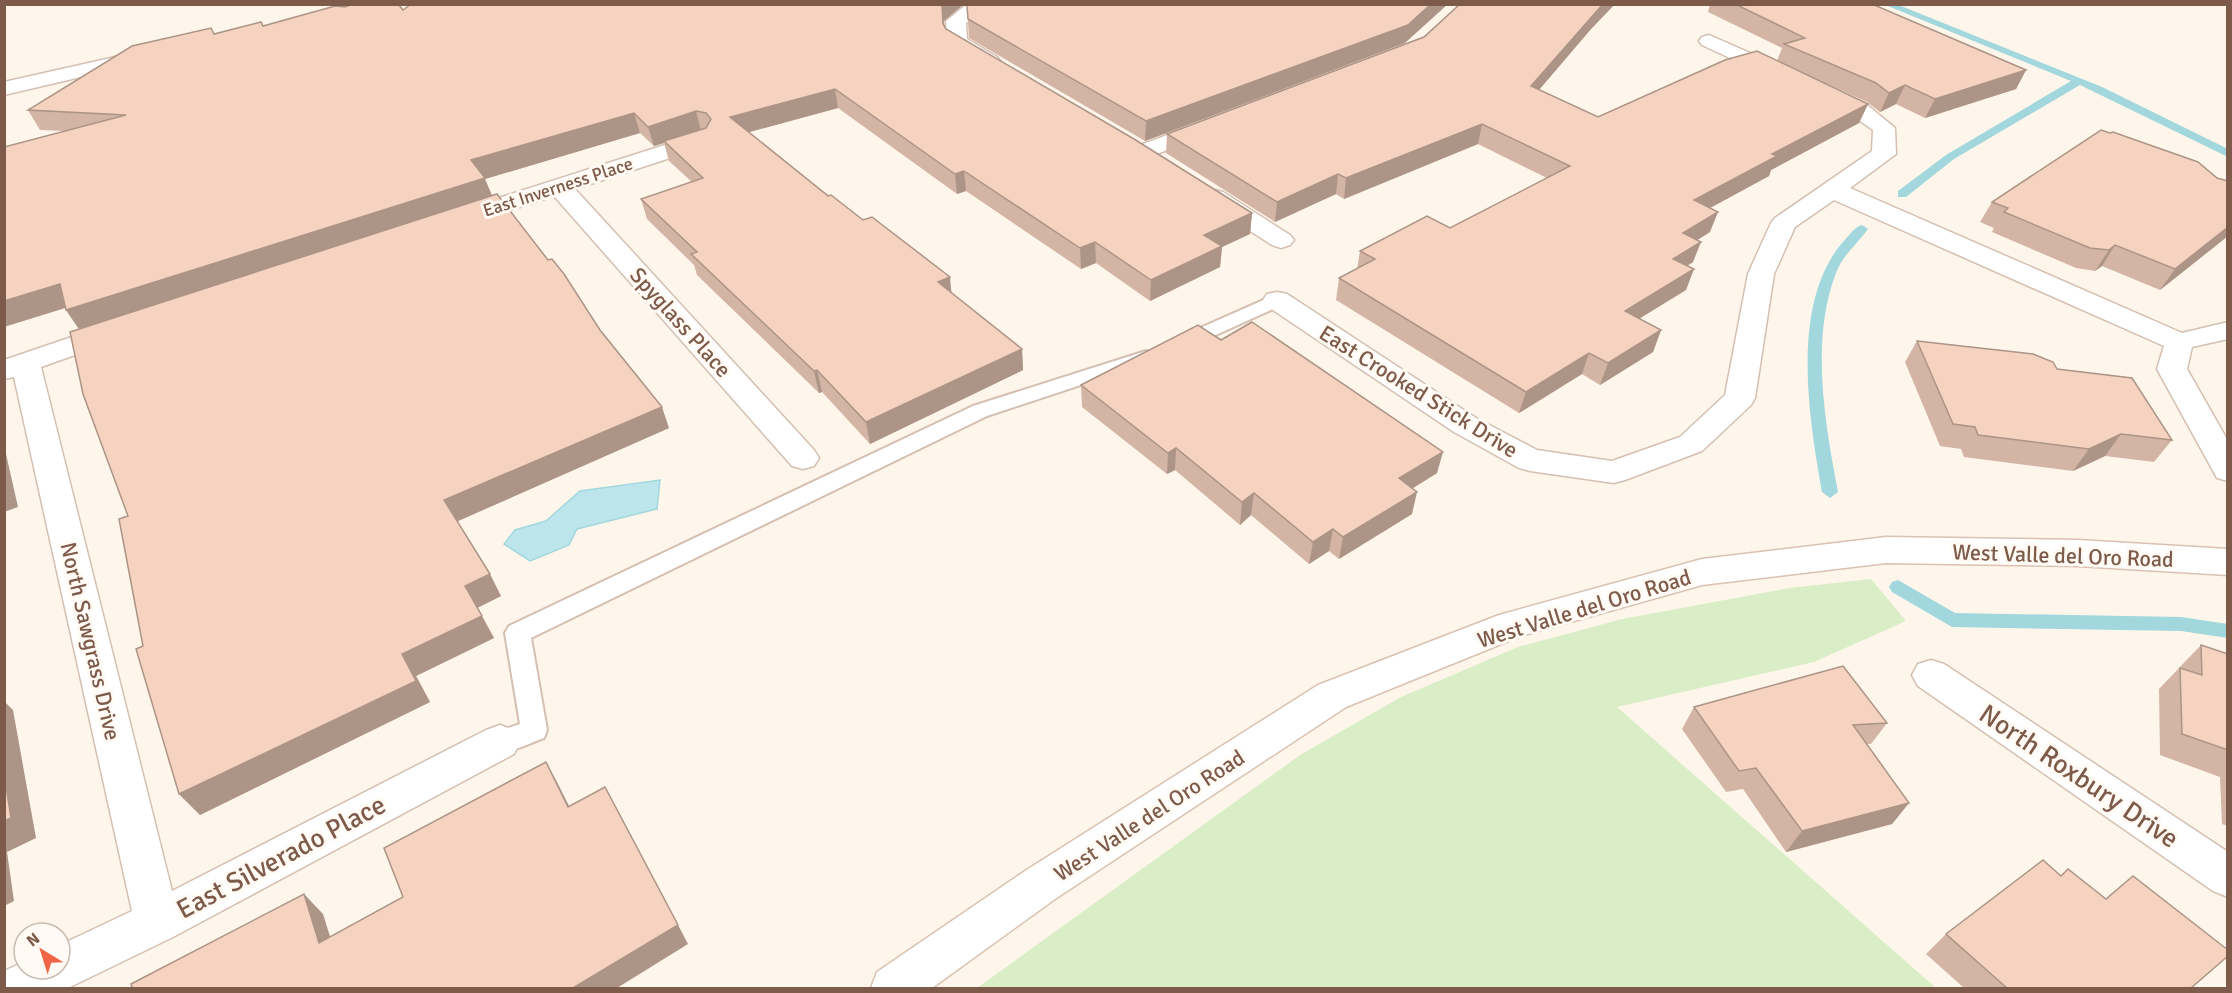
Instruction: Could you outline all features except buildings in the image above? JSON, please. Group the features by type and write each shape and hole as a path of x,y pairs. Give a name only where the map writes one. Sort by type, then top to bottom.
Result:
{"street":[{"path":"980,4 956,21 957,42 1006,71"},
{"name":"East Crooked Stick Drive","path":"1277,300 1464,425 1530,460 1614,472 1691,444 1740,398 1761,274 1784,224 1884,154 1884,128 1858,109 1709,41"},
{"path":"4,89 164,52"},
{"path":"1163,165 1133,147 1229,119"},
{"name":"East Inverness Place","path":"434,227 702,140"},
{"path":"1192,183 1281,240"},
{"name":"Spyglass Place","path":"560,186 803,458"},
{"path":"1833,190 2179,342 2228,330"},
{"path":"15,366 139,324"},
{"path":"2179,342 2172,369 2228,470"},
{"name":"North Sawgrass Drive","path":"15,366 157,922"},
{"name":"West Valle del Oro Road","path":"894,988 1040,885 1332,696 1512,625 1702,572 1886,550 2078,553 2228,562"},
{"name":"North Roxbury Drive","path":"1931,675 2228,877"},
{"name":"East Silverado Place","path":"20,988 157,922 500,742"}],"lane":[{"path":"500,742 534,730 518,633 980,411 1157,354 1277,300"}],"green space":[{"path":"1871,579 1906,621 1814,662 1617,707 1936,988 977,988 1300,755 1401,697 1518,647 1622,619 1789,588"}],"water":[{"path":"660,480 657,509 577,529 569,545 530,561 504,544 515,530 546,521 580,491"}],"waterway":[{"path":"1887,4 2079,81"},
{"path":"1902,194 1950,157 2079,81"},
{"path":"2079,81 2228,154"},
{"path":"1830,492 1818,411 1816,381 1818,323 1829,273 1840,255 1862,229"},
{"path":"1898,587 1952,620 2181,624 2228,631"}]}
